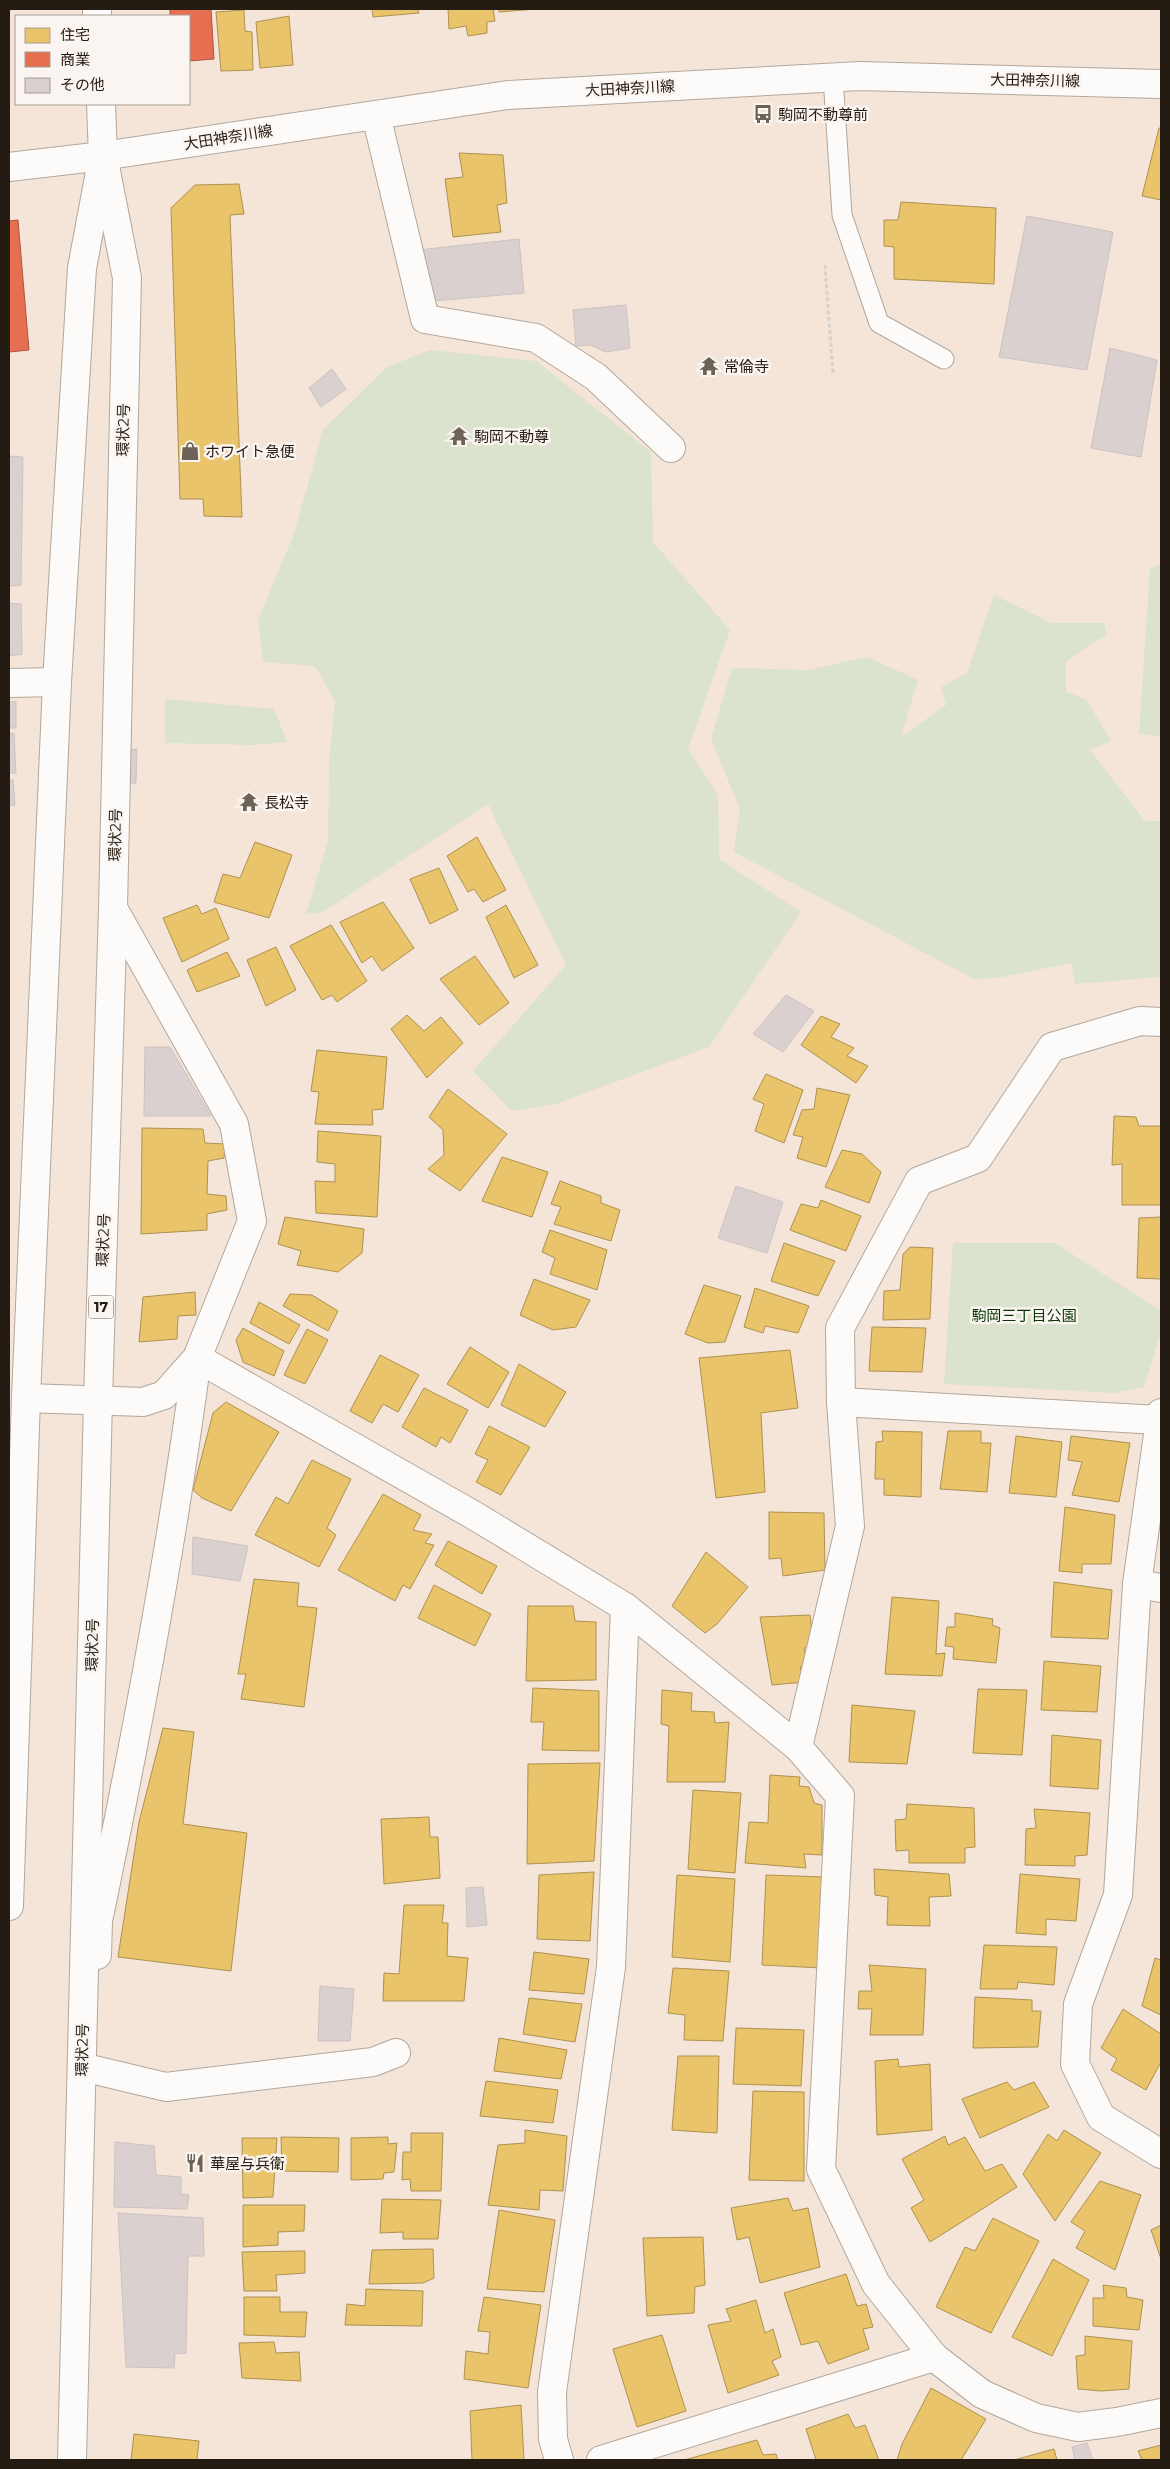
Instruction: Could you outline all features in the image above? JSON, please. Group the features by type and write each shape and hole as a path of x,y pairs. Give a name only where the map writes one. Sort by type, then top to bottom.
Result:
{"street":[{"name":"大田神奈川線","path":"9,167 103,156 508,95 860,76 1161,84"},
{"name":"17","path":"9,1906 26,1398 57,682 82,268 103,156 101,105"},
{"path":"376,115 426,320 536,338 596,377 671,448"},
{"name":"環状2号","path":"72,2460 88,2068 98,1400 114,908 126,278 103,156"},
{"path":"9,684 57,682"},
{"path":"114,908 234,1124 252,1221 197,1358 181,1476 140,1716 98,1921 88,2068 166,2087 374,2062 396,2053"},
{"path":"798,1747 850,1526 842,1402 840,1328 919,1181 978,1158 1052,1047 1140,1021 1161,1022"},
{"path":"26,1398 143,1402 164,1395 197,1358"},
{"path":"197,1358 475,1516 625,1607 798,1747 840,1796 821,2169 876,2284 934,2357 982,2394 1036,2418 1078,2427 1117,2422 1161,2413"},
{"path":"842,1402 1160,1416 1149,1586 1118,1895 1078,2004 1075,2064 1101,2117 1161,2154"},
{"path":"559,2460 553,2439 552,2392 611,1966 625,1607"},
{"path":"601,2460 934,2357"}],"lane":[{"path":"833,77 842,215 879,323 944,359"}],"green space":[{"path":"430,350 536,361 651,452 653,542 730,630 688,749 718,795 719,859 801,912 709,1047 556,1104 512,1111 473,1071 566,965 488,804 323,912 306,914 328,841 329,761 335,701 315,666 263,662 258,620 294,534 323,430 387,367"},
{"path":"1161,564 1161,737 1139,734 1150,568"},
{"path":"994,595 1051,623 1104,623 1107,634 1066,661 1066,692 1086,699 1111,741 1090,750 1145,821 1161,821 1161,977 1075,984 1071,963 997,978 974,979 734,852 740,809 711,739 732,668 808,670 867,657 918,680 901,737 946,705 941,687 967,673"},
{"path":"165,699 274,709 287,742 252,745 165,743"},
{"name":"駒岡三丁目公園","path":"953,1243 1055,1243 1161,1311 1161,1332 1144,1387 1115,1393 944,1384"}],"building: 住宅":[{"path":"372,9 418,9 419,13 373,17"},
{"path":"448,9 493,9 495,21 487,22 487,33 468,36 466,26 449,29"},
{"path":"499,9 537,9 499,12"},
{"path":"244,10 245,31 252,32 253,70 221,71 216,12"},
{"path":"289,16 293,65 260,68 256,22"},
{"path":"1159,128 1161,128 1161,200 1142,196"},
{"path":"459,153 503,155 507,203 497,205 501,232 453,237 445,179 463,177"},
{"path":"239,184 244,214 230,215 242,517 204,516 203,499 180,499 171,208 195,185"},
{"path":"901,202 996,208 994,284 894,279 894,247 884,246 884,220 898,220"},
{"path":"477,837 506,890 483,902 474,889 468,892 447,856"},
{"path":"255,842 292,855 269,918 214,902 223,874 240,878"},
{"path":"439,868 458,910 430,924 410,879"},
{"path":"383,902 414,948 382,971 372,956 362,963 340,922"},
{"path":"197,905 202,914 216,908 229,939 182,962 163,918"},
{"path":"506,905 538,965 514,978 486,917"},
{"path":"331,925 367,981 337,1002 332,995 322,1000 290,946"},
{"path":"276,947 296,990 266,1006 247,960"},
{"path":"227,952 240,976 197,992 187,970"},
{"path":"475,956 509,1003 479,1025 440,979"},
{"path":"407,1015 424,1031 441,1017 463,1043 427,1078 391,1029"},
{"path":"821,1016 840,1024 831,1037 854,1048 847,1056 868,1066 856,1083 801,1045"},
{"path":"317,1050 387,1057 383,1109 372,1110 373,1125 315,1124 319,1092 311,1091"},
{"path":"766,1074 803,1090 784,1143 755,1131 764,1104 753,1099"},
{"path":"817,1088 850,1095 826,1167 797,1158 803,1137 793,1135 802,1110 814,1109"},
{"path":"448,1089 507,1134 460,1191 428,1169 444,1155 443,1130 429,1117"},
{"path":"1114,1116 1136,1117 1139,1126 1161,1126 1161,1205 1122,1205 1122,1164 1112,1165"},
{"path":"142,1128 203,1129 205,1143 225,1144 224,1158 208,1161 207,1194 226,1196 227,1210 207,1214 207,1230 141,1234"},
{"path":"318,1131 381,1136 377,1217 316,1213 315,1181 335,1182 335,1164 317,1162"},
{"path":"842,1150 862,1154 881,1172 869,1203 825,1187"},
{"path":"502,1157 548,1172 532,1217 482,1201"},
{"path":"560,1181 601,1196 601,1203 620,1210 611,1241 554,1224 561,1207 551,1204"},
{"path":"821,1200 861,1216 846,1251 790,1230 801,1204 818,1208"},
{"path":"285,1217 364,1229 362,1253 338,1272 297,1265 301,1251 278,1244"},
{"path":"1161,1217 1161,1279 1137,1278 1139,1218"},
{"path":"550,1230 607,1250 597,1290 550,1274 555,1258 542,1252"},
{"path":"784,1243 835,1261 818,1296 771,1281"},
{"path":"910,1247 933,1248 930,1319 883,1320 884,1291 900,1290 903,1254"},
{"path":"534,1279 590,1300 576,1327 553,1330 520,1315"},
{"path":"704,1285 741,1296 725,1342 708,1343 685,1334"},
{"path":"755,1288 809,1306 798,1333 765,1326 763,1333 744,1327"},
{"path":"195,1292 196,1315 178,1316 177,1339 139,1342 143,1297"},
{"path":"290,1294 312,1295 338,1311 328,1331 283,1306"},
{"path":"259,1302 300,1325 289,1344 250,1323"},
{"path":"872,1327 926,1328 922,1372 869,1371"},
{"path":"243,1328 284,1351 274,1376 243,1362 236,1340"},
{"path":"307,1329 328,1340 305,1384 284,1375"},
{"path":"470,1347 509,1372 488,1408 447,1384"},
{"path":"790,1350 798,1408 761,1413 765,1492 716,1498 699,1358"},
{"path":"380,1355 419,1375 398,1412 383,1404 372,1423 350,1411"},
{"path":"519,1364 566,1392 545,1427 501,1405"},
{"path":"424,1388 468,1410 450,1443 441,1437 436,1447 402,1427"},
{"path":"226,1402 279,1432 231,1511 202,1498 193,1490 213,1413"},
{"path":"489,1426 530,1447 501,1495 476,1482 488,1460 475,1454"},
{"path":"882,1431 922,1432 921,1497 884,1495 884,1479 875,1479 876,1442 883,1441"},
{"path":"948,1431 981,1431 981,1443 991,1443 987,1492 940,1489"},
{"path":"1016,1436 1062,1442 1056,1497 1009,1493"},
{"path":"1071,1436 1130,1443 1119,1502 1072,1495 1082,1462 1068,1460"},
{"path":"312,1460 351,1479 327,1528 336,1535 319,1567 255,1535 276,1497 288,1504"},
{"path":"383,1494 421,1515 413,1530 432,1534 425,1543 434,1545 410,1589 403,1585 395,1601 338,1570"},
{"path":"1065,1507 1115,1515 1111,1564 1082,1564 1082,1573 1059,1571"},
{"path":"769,1512 824,1513 825,1570 783,1576 781,1558 769,1559"},
{"path":"448,1541 497,1566 482,1594 435,1565"},
{"path":"706,1552 748,1587 717,1624 705,1633 672,1606"},
{"path":"254,1579 299,1583 297,1606 317,1608 304,1707 241,1699 246,1674 238,1674"},
{"path":"1054,1582 1112,1590 1108,1639 1051,1637"},
{"path":"434,1585 491,1614 475,1646 418,1618"},
{"path":"892,1597 939,1601 936,1654 945,1653 942,1676 885,1674"},
{"path":"528,1606 573,1606 575,1621 596,1622 596,1680 526,1681"},
{"path":"955,1613 993,1619 992,1625 1000,1628 996,1663 953,1659 954,1647 945,1646 947,1627 955,1627"},
{"path":"810,1615 814,1647 804,1648 808,1666 800,1667 805,1682 772,1685 760,1617"},
{"path":"1044,1661 1101,1666 1097,1712 1041,1710"},
{"path":"533,1688 599,1691 599,1751 542,1750 544,1722 531,1722"},
{"path":"978,1689 1027,1690 1022,1755 973,1753"},
{"path":"662,1690 692,1693 691,1711 714,1712 715,1723 729,1722 725,1782 667,1782 669,1726 661,1724"},
{"path":"852,1705 915,1711 907,1764 849,1762"},
{"path":"163,1728 194,1732 183,1824 247,1833 231,1971 118,1957 139,1822"},
{"path":"1052,1735 1101,1740 1098,1789 1050,1786"},
{"path":"600,1763 594,1861 527,1864 528,1764"},
{"path":"770,1775 800,1777 799,1786 809,1787 814,1803 822,1805 822,1855 804,1854 806,1868 745,1863 749,1822 768,1823"},
{"path":"693,1790 741,1793 735,1873 688,1869"},
{"path":"907,1804 974,1808 975,1847 965,1848 965,1863 909,1863 909,1850 896,1851 895,1820 906,1819"},
{"path":"1034,1809 1090,1813 1087,1855 1075,1856 1075,1866 1025,1865 1026,1829 1036,1828"},
{"path":"429,1817 430,1837 438,1837 440,1878 384,1884 381,1819"},
{"path":"874,1869 949,1874 951,1896 929,1897 930,1926 887,1925 888,1897 875,1895"},
{"path":"594,1872 590,1941 537,1939 539,1875"},
{"path":"1020,1874 1080,1879 1076,1921 1046,1919 1046,1935 1016,1933"},
{"path":"677,1875 735,1879 730,1962 672,1957"},
{"path":"766,1875 825,1877 822,1968 762,1965"},
{"path":"404,1905 444,1905 442,1923 448,1923 447,1956 468,1958 464,2001 383,2001 384,1973 399,1974"},
{"path":"984,1945 1057,1947 1054,1985 1018,1982 1017,1989 980,1989"},
{"path":"534,1952 589,1959 584,1994 529,1990"},
{"path":"1155,1958 1161,1960 1161,2015 1142,2006"},
{"path":"869,1965 926,1969 923,2035 870,2035 872,2009 858,2009 859,1991 872,1991"},
{"path":"673,1968 729,1971 723,2041 684,2040 685,2015 668,2013"},
{"path":"975,1997 1032,2000 1032,2011 1041,2011 1038,2047 973,2048"},
{"path":"529,1998 582,2004 575,2042 523,2034"},
{"path":"1123,2009 1161,2034 1161,2062 1146,2090 1111,2070 1117,2059 1101,2048"},
{"path":"736,2028 804,2030 801,2086 733,2084"},
{"path":"499,2038 567,2050 561,2079 494,2071"},
{"path":"678,2056 719,2056 717,2133 672,2130"},
{"path":"898,2059 899,2067 930,2064 932,2130 877,2135 875,2061"},
{"path":"486,2081 558,2090 553,2123 480,2116"},
{"path":"1007,2082 1014,2090 1034,2082 1049,2107 980,2138 962,2099"},
{"path":"753,2091 804,2092 804,2181 749,2180"},
{"path":"525,2130 567,2136 563,2191 540,2190 539,2210 488,2205 498,2145 525,2143"},
{"path":"1064,2130 1101,2153 1055,2221 1023,2174 1048,2134 1057,2141"},
{"path":"411,2133 443,2133 441,2191 411,2191 410,2179 402,2180 403,2152 411,2152"},
{"path":"945,2136 948,2145 965,2137 985,2171 1002,2164 1017,2187 930,2242 911,2208 924,2200 902,2159"},
{"path":"281,2137 339,2138 338,2172 282,2171"},
{"path":"388,2137 388,2144 397,2143 394,2172 384,2173 383,2179 351,2180 351,2138"},
{"path":"242,2138 277,2138 273,2197 243,2198"},
{"path":"1100,2181 1141,2195 1115,2270 1076,2248 1085,2231 1071,2222"},
{"path":"788,2198 793,2211 808,2208 820,2267 760,2283 749,2237 737,2240 731,2208"},
{"path":"382,2199 441,2200 438,2239 403,2239 403,2232 380,2233"},
{"path":"243,2205 305,2205 304,2231 278,2232 278,2245 243,2247"},
{"path":"499,2210 555,2220 544,2292 487,2289"},
{"path":"993,2218 1039,2241 991,2333 936,2307 965,2247 975,2251"},
{"path":"1161,2225 1161,2259 1151,2230"},
{"path":"703,2237 705,2285 695,2287 694,2313 647,2316 643,2238"},
{"path":"433,2249 434,2278 423,2283 369,2284 372,2250"},
{"path":"305,2251 305,2273 276,2275 277,2291 244,2291 242,2252"},
{"path":"1053,2259 1089,2280 1052,2356 1012,2337"},
{"path":"846,2274 857,2306 866,2304 873,2327 863,2329 869,2349 828,2364 818,2341 801,2345 784,2293"},
{"path":"1103,2285 1126,2288 1127,2297 1143,2300 1139,2330 1093,2326 1093,2298 1104,2298"},
{"path":"366,2289 423,2291 422,2326 345,2325 347,2304 365,2306"},
{"path":"244,2297 280,2297 280,2312 307,2312 305,2337 244,2335"},
{"path":"484,2297 541,2305 528,2388 464,2379 466,2351 488,2354 490,2332 478,2331"},
{"path":"756,2300 765,2333 773,2329 781,2357 772,2361 779,2375 728,2393 708,2325 731,2321 726,2309"},
{"path":"662,2335 686,2411 637,2427 613,2349"},
{"path":"1085,2336 1132,2341 1129,2389 1101,2391 1078,2389 1076,2356 1085,2355"},
{"path":"274,2342 276,2353 299,2352 301,2381 242,2378 239,2343"},
{"path":"931,2388 986,2419 961,2460 897,2460 902,2444"},
{"path":"521,2405 524,2460 472,2460 470,2411"},
{"path":"848,2414 855,2428 865,2425 879,2460 816,2460 806,2429"},
{"path":"134,2434 199,2441 197,2460 131,2460"},
{"path":"757,2440 763,2455 776,2454 778,2460 684,2460"},
{"path":"1161,2445 1161,2460 1142,2460 1138,2451"},
{"path":"1054,2449 1057,2460 1014,2460"}],"building: 商業":[{"path":"170,9 211,9 214,59 190,61 190,15 170,15"},
{"path":"18,220 29,350 9,352 9,221"}],"building: その他":[{"path":"1027,216 1113,232 1087,370 999,357"},
{"path":"519,239 524,293 434,301 418,250"},
{"path":"626,305 630,348 606,352 590,345 576,346 573,310"},
{"path":"1110,348 1157,360 1141,457 1091,448"},
{"path":"332,369 346,389 321,407 309,388"},
{"path":"9,456 23,457 21,585 9,586"},
{"path":"9,603 21,604 22,654 9,656"},
{"path":"9,702 16,702 16,728 9,728"},
{"path":"14,733 16,773 9,773 9,734"},
{"path":"137,749 136,783 125,783 125,751"},
{"path":"9,780 13,780 15,805 9,806"},
{"path":"786,995 814,1011 783,1052 753,1034"},
{"path":"145,1047 170,1047 211,1116 144,1116"},
{"path":"736,1186 783,1202 767,1253 718,1238"},
{"path":"193,1537 248,1546 240,1581 192,1574"},
{"path":"483,1887 487,1925 467,1927 466,1888"},
{"path":"320,1986 354,1989 350,2041 318,2041"},
{"path":"115,2142 154,2146 156,2175 181,2177 181,2194 189,2195 187,2209 114,2207"},
{"path":"118,2213 203,2218 204,2256 188,2256 186,2353 175,2354 174,2368 126,2367"},
{"path":"1087,2443 1093,2460 1075,2460 1072,2447"}],"place":[{"name":"駒岡不動尊前","path":"763,114"},
{"name":"常倫寺","path":"709,366"},
{"name":"駒岡不動尊","path":"459,436"},
{"name":"ホワイト急便","path":"190,451"},
{"name":"長松寺","path":"249,802"},
{"name":"華屋与兵衛","path":"195,2163"}]}
